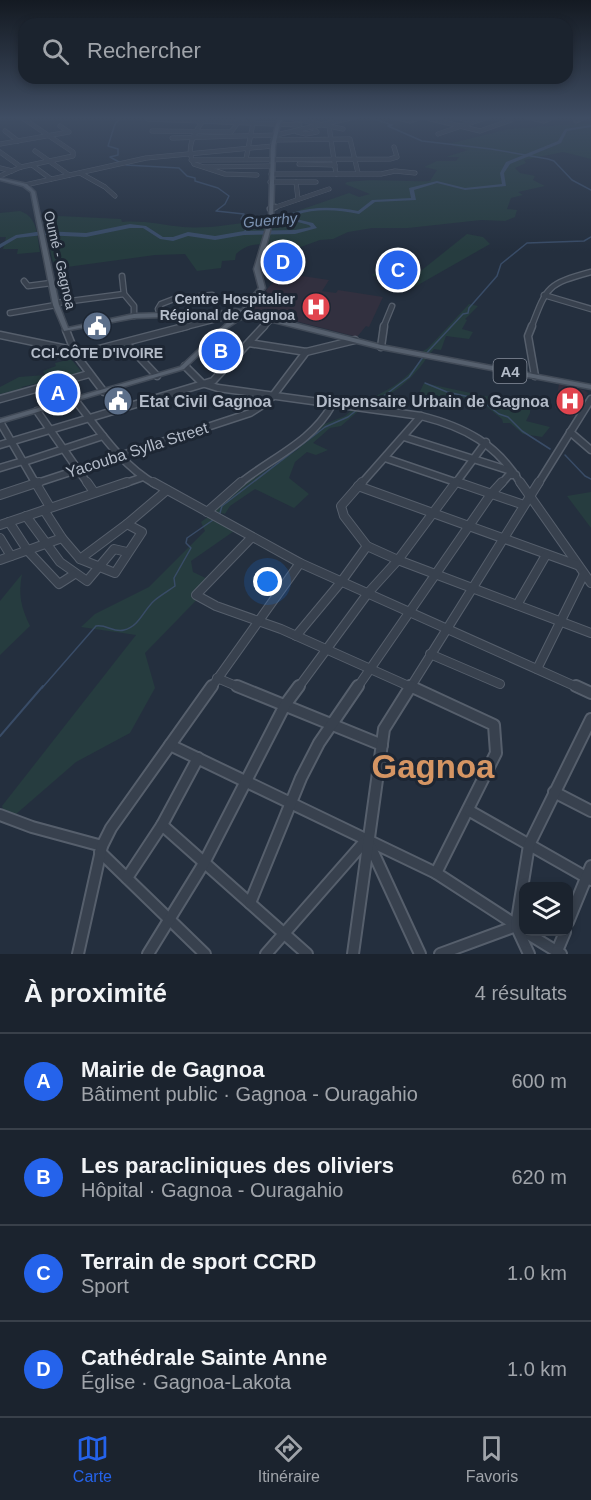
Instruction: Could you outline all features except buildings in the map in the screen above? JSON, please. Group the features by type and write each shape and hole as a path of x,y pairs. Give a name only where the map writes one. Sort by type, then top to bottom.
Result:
{"main road":[{"path":"222,318 242,315 262,288 256,269 271,219 272,162"},
{"path":"0,177 25,185"},
{"name":"Oumé - Gagnoa","path":"25,185 33,192 56,304 66,330 134,316 222,318 242,315"},
{"path":"0,421 158,376 185,366 206,345 222,318 250,302"},
{"name":"A4","path":"242,315 261,316 381,346 591,387"}],"street":[{"path":"14,162 21,167"},
{"path":"0,177 21,167 50,162 69,175"},
{"path":"25,185 127,162"},
{"path":"193,162 199,167 215,172 237,175 381,174 393,171 415,173"},
{"path":"295,162 335,165"},
{"path":"299,162 300,174"},
{"path":"334,162 336,174"},
{"path":"356,162 358,173"},
{"path":"377,162 381,174"},
{"path":"32,165 51,179"},
{"path":"199,167 271,166"},
{"path":"0,168 12,171"},
{"path":"78,171 105,187 115,196"},
{"path":"315,174 317,193"},
{"path":"270,182 316,182"},
{"path":"296,182 298,199"},
{"path":"270,209 329,189"},
{"path":"535,376 528,336 544,295 561,280 591,272"},
{"path":"122,276 124,294 134,306 134,316"},
{"path":"24,281 28,286 51,283"},
{"path":"10,313 124,294"},
{"path":"160,315 158,309 162,303 185,297 212,295"},
{"path":"544,295 591,309"},
{"path":"381,346 383,328 392,306"},
{"path":"0,335 74,352 126,343 222,318"},
{"path":"0,445 213,381 271,319"},
{"path":"66,330 74,352 104,392"},
{"path":"249,343 306,352 355,340"},
{"path":"126,343 158,376"},
{"path":"206,345 240,352"},
{"name":"Yacouba Sylla Street","path":"0,495 250,413 270,397 306,352"},
{"path":"185,366 202,383 230,391 421,416 452,423 486,441 515,474 591,582"},
{"path":"0,399 89,375"},
{"path":"353,954 367,839 384,729 570,432 588,411 591,399"},
{"path":"75,400 120,457 143,477 300,563 591,693"},
{"path":"207,512 250,475 289,450 323,423 332,405"},
{"path":"38,411 94,492"},
{"path":"421,416 340,507 344,516 368,546 398,560 591,633"},
{"path":"0,421 36,483 63,538 80,560 115,573 142,532 127,524"},
{"path":"570,432 591,450"},
{"path":"0,468 103,436"},
{"path":"404,437 515,474"},
{"path":"148,954 204,863 285,705 368,593 398,560 486,441"},
{"path":"385,458 524,505"},
{"path":"250,903 312,754 491,494 509,476 515,474"},
{"path":"0,525 143,477"},
{"path":"358,486 577,565"},
{"path":"80,560 127,524 166,489"},
{"path":"26,516 45,544 73,575 87,581 114,549 128,552"},
{"path":"9,522 28,550 59,584 73,575"},
{"path":"252,537 196,595 211,604 258,620 370,668 494,725 496,753 436,873"},
{"path":"0,538 11,556"},
{"path":"0,560 63,538"},
{"path":"296,636 368,546"},
{"path":"517,605 546,555"},
{"path":"82,952 101,849 111,828 300,563"},
{"path":"537,669 584,574"},
{"path":"430,654 500,684"},
{"path":"217,678 382,745"},
{"path":"526,882 530,845 591,719"},
{"path":"170,745 436,873 519,927"},
{"path":"127,878 162,825 198,758"},
{"path":"555,792 591,811"},
{"path":"468,810 589,879"},
{"path":"0,815 101,849 127,878 205,954"},
{"path":"162,825 307,954"},
{"path":"266,954 367,839"},
{"path":"367,839 420,954"},
{"path":"573,912 589,879 591,866"},
{"path":"440,954 519,930"},
{"path":"524,936 529,954"},
{"path":"533,936 559,953 564,936"}],"shaded area":[{"name":"Centre Hospitalier Régional de Gagnoa","path":"282,273 329,280 322,291 336,293 338,290 383,297 369,327 366,326 357,337 253,310 254,303"},
{"name":"Dispensaire Urbain de Gagnoa","path":"559,384 588,393 573,417 555,408"}],"green space":[{"path":"436,162 525,162 515,168 520,173 535,176 533,180 545,186 518,192 523,195 511,198 507,209 517,210 515,217 505,221 481,220 408,228 372,228 348,232 333,239 320,240 276,256 264,255 274,219 349,193 359,197 370,194 345,184 347,182 430,181 437,170 424,167"},
{"path":"20,211 33,222 40,252 17,254 18,249 3,249 6,237 0,237 0,213"},
{"path":"59,216 121,219 122,222 145,222 183,227 225,225 267,219 264,244 242,249 236,254 235,260 222,261 221,268 197,271 185,254 155,255 67,267 65,261 53,262 43,218"},
{"path":"467,234 483,237 490,244 418,285 408,288 412,278"},
{"path":"399,261 420,268 391,283 372,275"},
{"path":"469,304 478,306 465,319 467,320 462,329 473,332 469,339 446,336 441,350 434,349 429,355 420,353 428,348"},
{"path":"423,356 428,356 414,374 397,389 378,400 356,407 401,381"},
{"path":"71,359 81,371 79,374 0,394 0,387 19,377 45,375 43,371 56,366 55,363"},
{"path":"424,383 485,396 531,401 530,413 526,421 550,427 542,437 523,434 510,423 503,423 502,419 477,399 470,397 442,402 438,407 414,404"},
{"path":"353,409 361,409 341,426 330,428 313,443 328,450 316,455 307,452 295,462 289,478 309,494 294,508 255,489 230,506 225,514 213,511 236,490 297,450 322,425 345,416"},
{"path":"591,492 591,528 567,496"},
{"path":"208,517 237,529 191,561 193,572 214,582 145,653 155,688 130,733 76,762 8,821 2,806 136,635 81,627 95,614 149,587 205,531 201,522"},
{"path":"22,574 21,601 30,626 0,655 0,601"}],"waterway":[{"name":"Guerrhy","path":"0,246 16,237 43,233 86,235 130,226 144,227 162,238 173,239 188,234 215,238 244,233 295,232 314,228 311,224 293,220 294,214 302,211 326,209 359,213 374,201 414,199 411,189 437,182 465,189 504,185 502,173 508,163 512,162"},
{"path":"554,162 572,180 591,190"},
{"path":"126,165 179,168 187,176 195,178 195,181 218,188 229,196 225,204 216,211 244,214 241,219 247,227 244,233"},
{"path":"362,406 381,398 409,377 423,357 463,314 468,313 469,308 497,276 501,264 527,243 584,241 591,237"},
{"path":"425,383 447,392 479,399 499,414 508,417 522,431 550,449"},
{"path":"220,513 222,506 325,427 348,417 358,409"},
{"path":"565,455 585,476 591,479"},
{"path":"42,688 96,626 120,631 129,628 138,622 155,600 175,586 174,578 191,548 186,543 187,538 213,520"},
{"path":"0,736 43,686"}],"place":[{"name":"Cathédrale Sainte Anne","path":"283,262"},
{"name":"Terrain de sport CCRD","path":"398,270"},
{"name":"Centre Hospitalier Régional de Gagnoa","path":"316,307"},
{"name":"CCI-CÔTE D'IVOIRE","path":"97,326"},
{"name":"Les paracliniques des oliviers","path":"221,351"},
{"name":"Mairie de Gagnoa","path":"58,393"},
{"name":"Etat Civil Gagnoa","path":"118,401"},
{"name":"Dispensaire Urbain de Gagnoa","path":"570,401"}],"district":[{"name":"Gagnoa","path":"433,766"}]}
